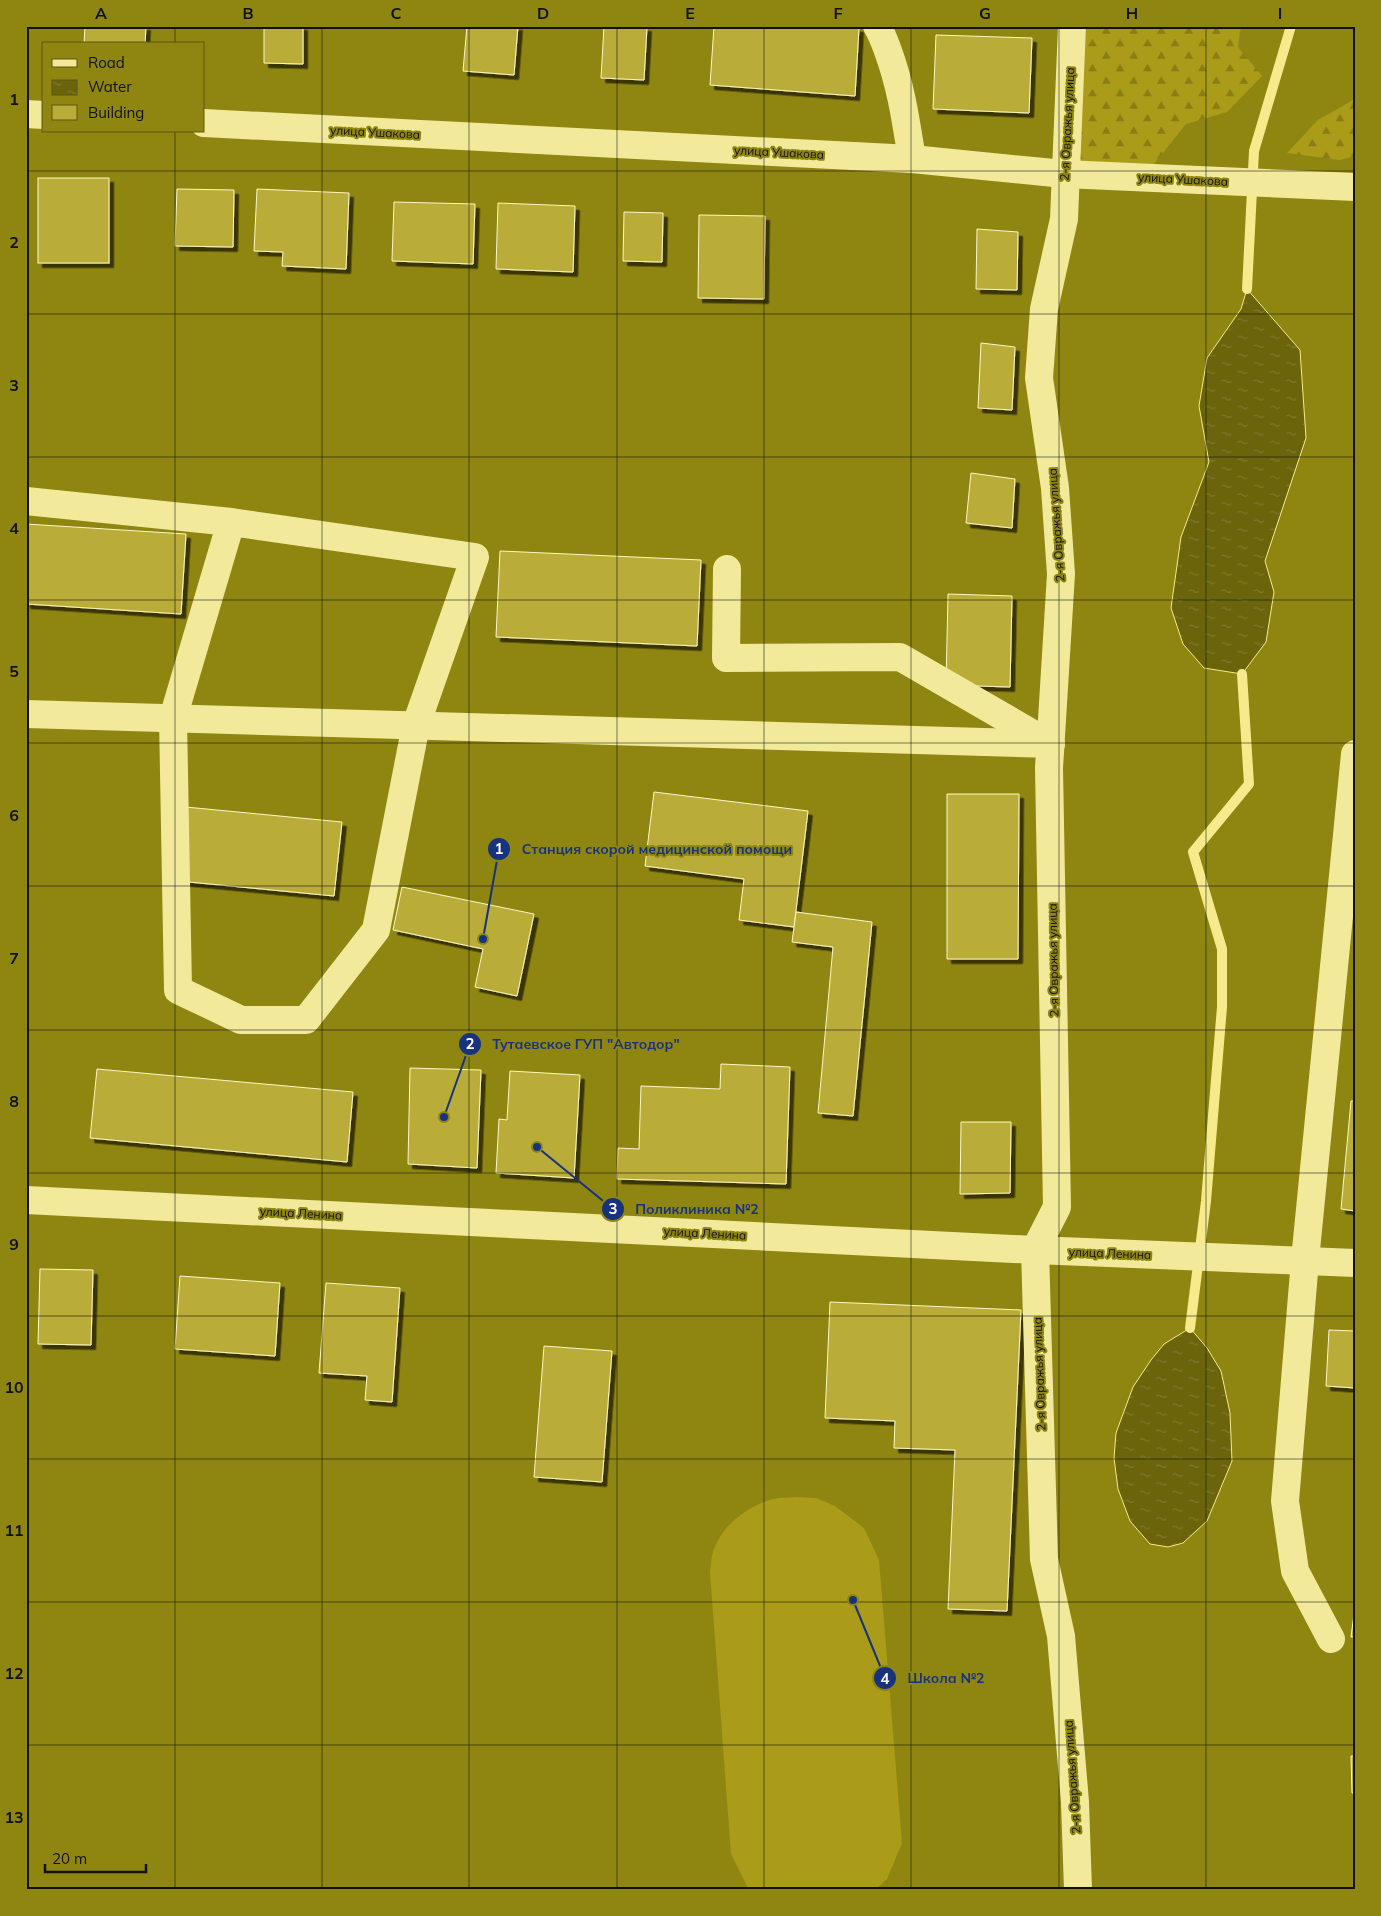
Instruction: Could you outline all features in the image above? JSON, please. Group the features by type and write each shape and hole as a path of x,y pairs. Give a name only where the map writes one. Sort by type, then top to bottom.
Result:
{"street":[{"path":"877,26 881,31 894,67 912,159"},
{"name":"2-я Овражья улица","path":"1072,26 1064,174 1064,219 1044,309 1039,378 1055,488 1061,574 1049,768 1057,1207 1035,1250 1044,1559 1061,1636 1075,1802 1078,1890"},
{"path":"26,114 42,115"},
{"name":"улица Ушакова","path":"205,123 912,159 1064,174 1355,187"},
{"path":"26,501 231,522 475,557 416,725 376,930 306,1020 241,1020 178,990 173,718 231,522"},
{"path":"727,569 726,658 900,657 1051,744"},
{"path":"26,714 1051,744"},
{"path":"1331,1639 1295,1571 1285,1501 1305,1260 1355,754"},
{"name":"улица Ленина","path":"26,1200 1035,1250 1355,1263"}],"green space":[{"path":"1081,26 1241,26 1238,47 1262,76 1227,112 1186,124 1154,164 1074,162"},
{"path":"1355,99 1355,156 1340,160 1287,153 1318,120"},
{"path":"779,1498 816,1498 835,1506 864,1528 879,1560 902,1843 887,1879 875,1890 749,1890 731,1854 710,1572 712,1557 722,1534 736,1518 763,1502"}],"water":[{"path":"1247,289 1300,350 1306,438 1265,561 1274,592 1266,642 1242,674 1204,668 1183,644 1171,608 1181,537 1209,462 1199,406 1207,358 1241,309"},
{"path":"1190,1328 1207,1348 1221,1371 1230,1413 1232,1461 1207,1521 1183,1543 1168,1547 1150,1544 1130,1521 1118,1489 1114,1458 1116,1433 1133,1387 1151,1360 1164,1344"}],"building":[{"path":"85,26 146,26 145,42 84,42"},
{"path":"264,26 303,26 303,64 264,63"},
{"path":"467,26 518,26 514,75 463,71"},
{"path":"604,26 647,27 644,80 601,78"},
{"path":"714,26 832,26 859,28 855,96 710,85"},
{"path":"936,35 1032,38 1029,113 933,109"},
{"path":"38,178 109,178 109,263 38,263"},
{"path":"177,189 234,190 233,247 175,246"},
{"path":"257,189 349,193 346,269 282,266 283,252 254,251"},
{"path":"394,202 475,204 473,264 392,261"},
{"path":"498,203 575,206 573,272 496,269"},
{"path":"624,212 663,213 662,262 623,261"},
{"path":"699,215 765,216 764,299 698,298"},
{"path":"977,229 1018,232 1017,290 976,289"},
{"path":"981,343 1015,347 1012,410 978,408"},
{"path":"971,473 1015,479 1012,528 966,523"},
{"path":"26,524 186,534 181,614 26,604"},
{"path":"500,551 701,560 697,646 496,637"},
{"path":"948,594 1012,596 1010,687 946,685"},
{"path":"654,792 808,811 794,927 739,920 744,879 645,866"},
{"path":"947,794 1019,794 1018,959 947,959"},
{"path":"175,806 342,822 334,896 168,880"},
{"path":"402,887 534,914 517,996 475,987 483,949 393,930"},
{"path":"796,912 872,922 853,1116 818,1113 833,947 792,942"},
{"path":"721,1064 790,1067 786,1184 617,1179 618,1148 639,1149 641,1086 720,1089"},
{"path":"410,1068 481,1070 477,1168 408,1164"},
{"path":"97,1069 353,1092 347,1162 90,1138"},
{"path":"510,1071 580,1075 574,1178 496,1173 499,1119 507,1120"},
{"path":"1351,1101 1355,1101 1355,1211 1341,1209"},
{"path":"961,1122 1011,1122 1010,1193 960,1194"},
{"path":"40,1269 93,1270 91,1345 38,1344"},
{"path":"180,1276 280,1283 275,1356 175,1349"},
{"path":"326,1283 400,1288 392,1402 365,1400 367,1376 319,1373"},
{"path":"830,1302 1021,1310 1007,1611 948,1609 955,1450 894,1448 895,1421 825,1418"},
{"path":"1329,1330 1355,1331 1355,1388 1326,1386"},
{"path":"544,1346 612,1351 602,1482 534,1477"},
{"path":"1355,1606 1355,1637 1351,1637"},
{"path":"1351,1756 1355,1756 1355,1793 1352,1793"}],"waterway":[{"path":"1247,289 1254,151 1291,26"},
{"path":"1190,1328 1206,1201 1222,1007 1222,949 1193,852 1249,784 1242,674"}],"place":[{"name":"Станция скорой медицинской помощи","path":"483,939"},
{"name":"Тутаевское ГУП \"Автодор\"","path":"444,1117"},
{"name":"Поликлиника №2","path":"537,1147"},
{"name":"Школа №2","path":"853,1600"}]}
